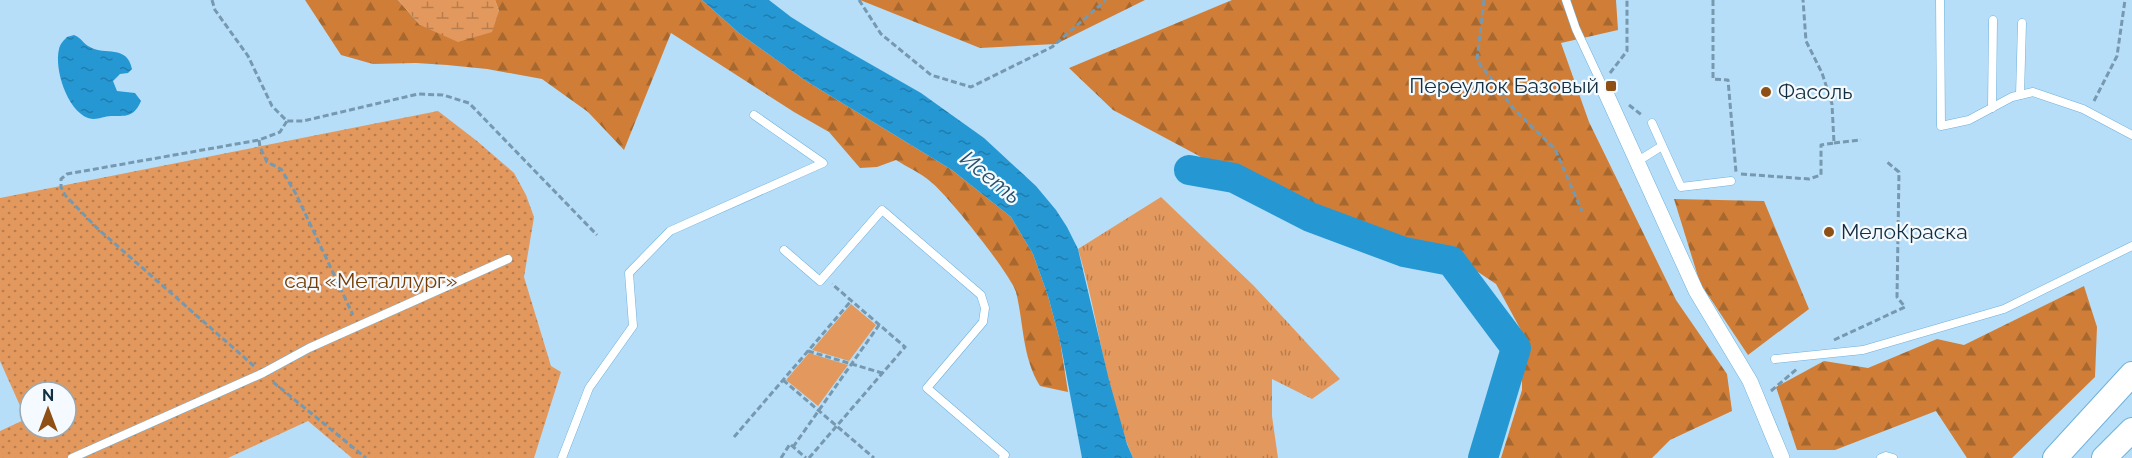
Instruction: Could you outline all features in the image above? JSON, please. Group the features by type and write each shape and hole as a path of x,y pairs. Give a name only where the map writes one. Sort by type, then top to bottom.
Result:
{"main road":[{"path":"2055,458 2132,374"},
{"path":"2104,458 2132,430"}],"street":[{"path":"1603,87 1695,291 1750,381 1782,458"}],"lane":[{"path":"1566,0 1576,29 1603,87"},
{"path":"1940,0 1941,126 1969,120 2012,98 2033,92 2083,109 2132,135"},
{"path":"1992,108 1993,20"},
{"path":"2020,95 2022,23"},
{"path":"562,458 589,388 633,326 629,273 670,231 823,163 754,115"},
{"path":"1652,123 1681,188 1731,181"},
{"path":"1638,161 1662,146"},
{"path":"784,250 820,281 882,210 981,295 985,308 983,322 927,388 1005,455 1003,458"},
{"path":"1775,359 1863,350 2004,309 2132,246"},
{"path":"72,458 263,373 309,348 508,259"},
{"path":"1881,458 1886,456 1893,458"}],"path":[{"path":"212,0 215,10 248,56 272,106 287,121 303,121 418,94 443,95 469,103 597,234"},
{"path":"859,0 881,34 931,75 971,87 1052,47 1106,0"},
{"path":"1484,0 1477,60 1513,108 1555,149 1581,211"},
{"path":"1603,87 1627,51 1627,0"},
{"path":"1713,0 1713,79 1728,80 1736,173 1809,179 1821,175 1821,145 1861,140"},
{"path":"1803,0 1806,41 1822,73 1832,104 1834,143"},
{"path":"2083,109 2092,105 2117,56 2125,0"},
{"path":"1626,103 1652,123"},
{"path":"287,121 280,132 259,140 67,174 61,179 60,187 97,228 263,373 366,458"},
{"path":"259,140 267,162 281,169 296,194 359,326"},
{"path":"1767,395 1827,343 1905,308 1897,297 1899,172 1887,162"},
{"path":"781,458 790,444 807,458 904,346 824,277"},
{"path":"734,437 851,301"},
{"path":"793,447 879,324"},
{"path":"808,351 882,373"},
{"path":"783,380 874,458"}],"green space":[{"path":"305,0 398,0 420,25 499,11 495,0 702,0 739,33 806,81 952,170 1011,217 1033,254 1048,296 1060,341 1068,392 1040,386 1030,364 1019,304 1012,283 978,235 939,189 896,160 877,167 860,168 829,132 671,33 624,150 588,112 542,79 487,69 447,65 373,64 341,55"},
{"path":"398,0 495,0 499,11 492,32 458,42 420,25"},
{"path":"860,0 1145,0 1056,44 980,48"},
{"path":"1232,0 1616,0 1618,30 1561,43 1589,122 1676,300 1727,374 1732,411 1670,440 1652,458 1501,458 1522,390 1522,332 1496,284 1436,244 1373,245 1303,206 1266,179 1201,157 1113,110 1069,68"},
{"name":"сад «Металлург»","path":"438,111 514,173 526,195 534,217 524,277 551,366 561,372 534,458 352,458 308,421 228,458 0,458 0,431 18,423 18,440 78,440 78,380 18,380 18,401 0,361 0,198"},
{"path":"1161,197 1254,286 1340,379 1312,399 1272,379 1272,416 1278,458 1133,458 1123,433 1109,381 1078,249"},
{"path":"1674,199 1764,201 1809,309 1748,355 1700,283"},
{"path":"2084,286 2097,327 2095,377 2012,458 1967,458 1936,411 1835,450 1797,450 1776,387 1824,361 1868,368 1937,339 1964,345"},
{"path":"851,304 876,325 849,361 812,350"},
{"path":"809,353 848,365 818,406 786,380"}],"water":[{"name":"Исеть","path":"702,0 769,0 823,37 921,93 984,138 1036,186 1056,210 1078,249 1109,380 1133,458 1082,458 1060,341 1048,296 1033,254 1011,217 952,170 806,81 739,33"},
{"path":"74,35 96,50 120,53 129,61 132,69 128,73 120,74 113,81 117,91 135,93 141,101 133,113 91,119 74,107 60,78 58,57 62,42"}],"waterway":[{"path":"1189,170 1234,178 1310,217 1404,252 1451,261 1516,348 1483,458"}],"place":[{"name":"Переулок Базовый","path":"1611,86"},
{"name":"Фасоль","path":"1766,92"},
{"name":"МелоКраска","path":"1829,232"}]}
